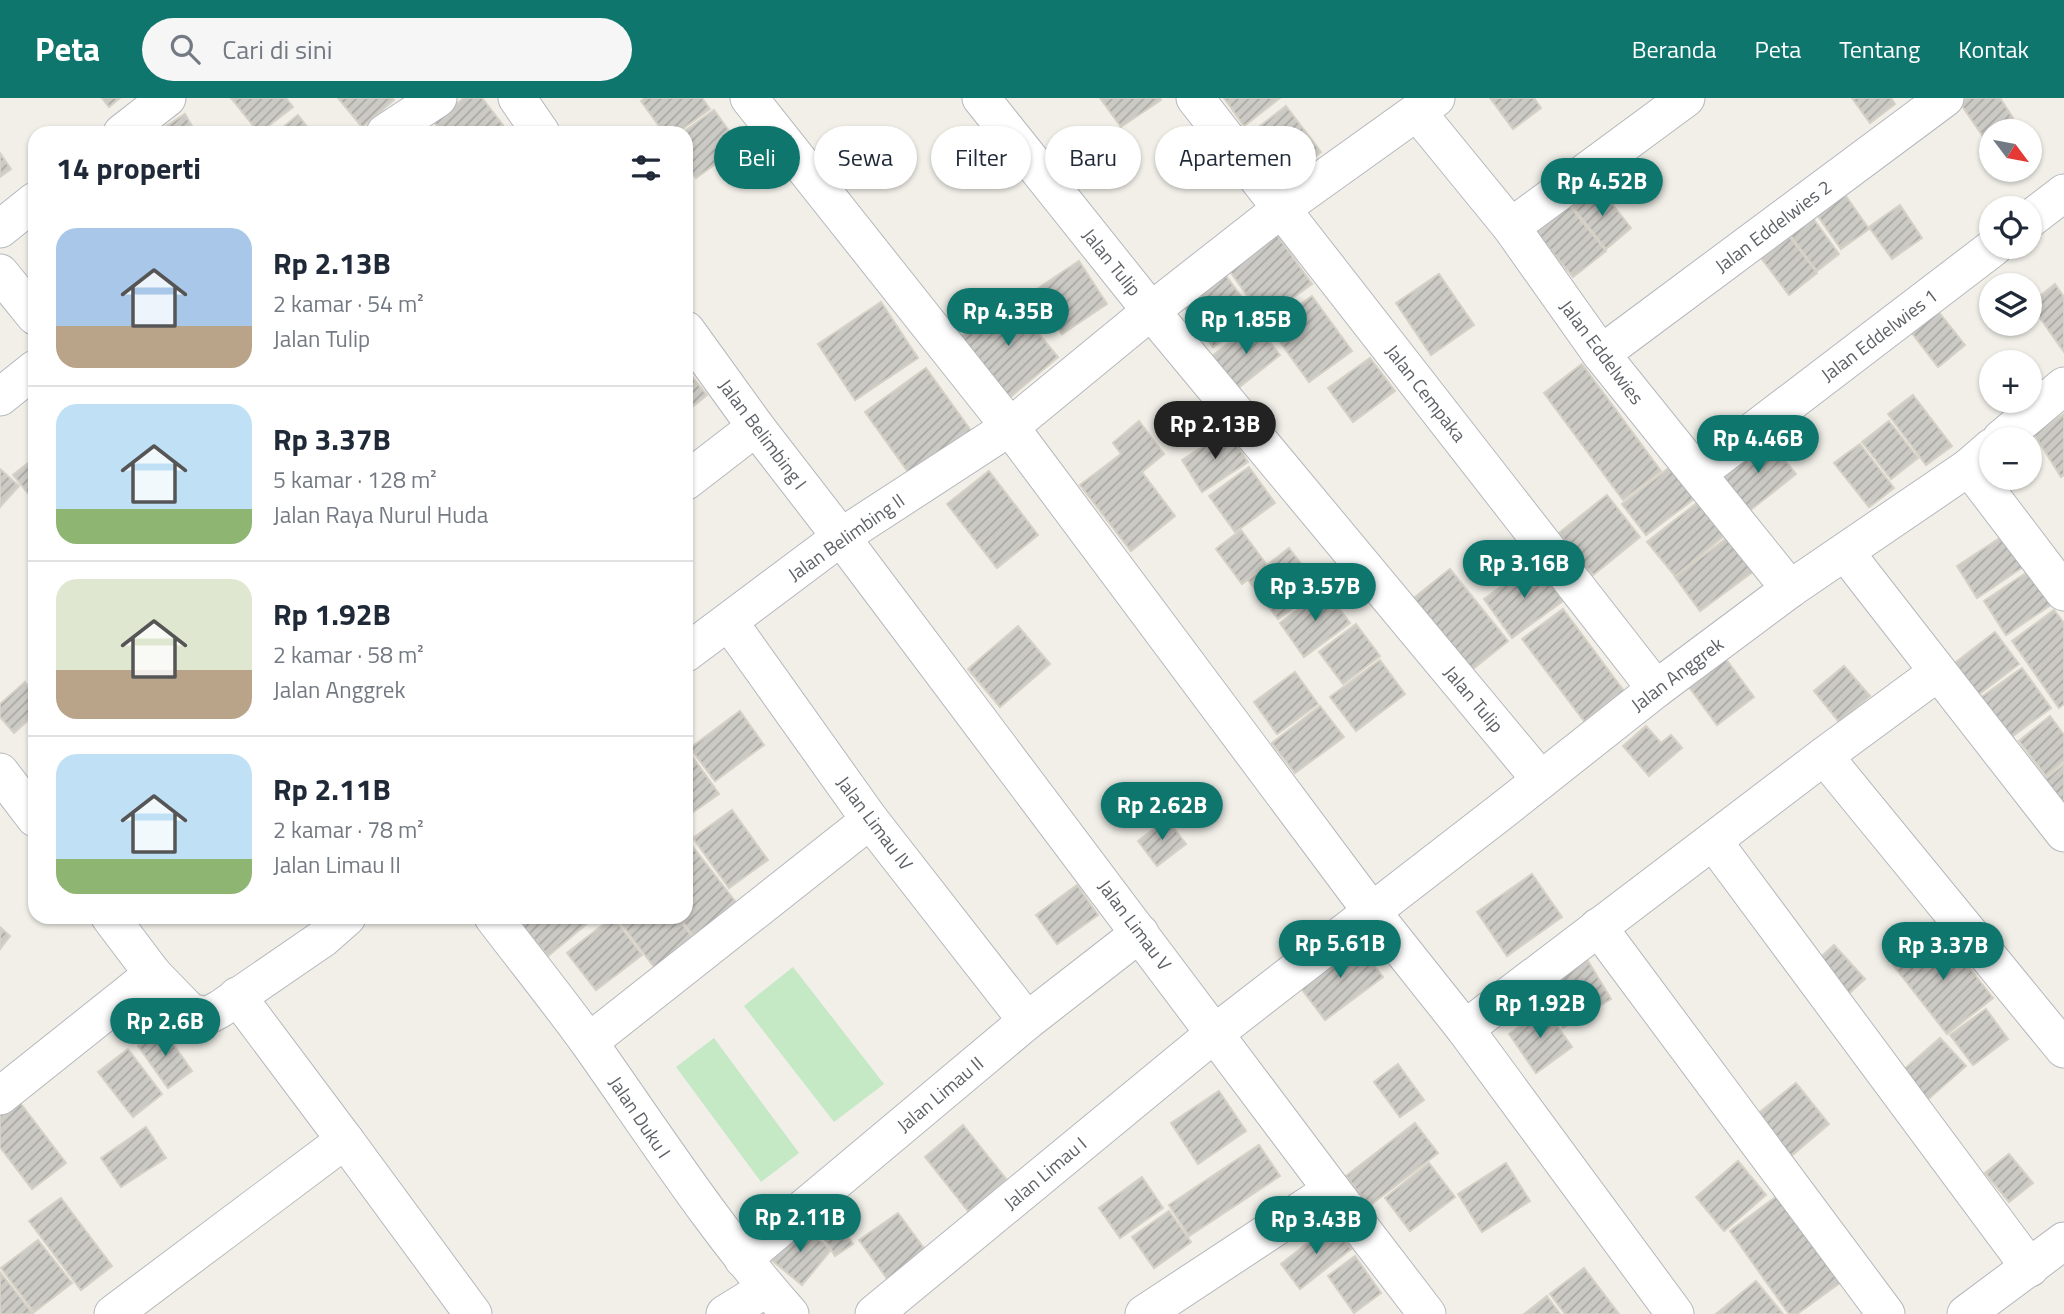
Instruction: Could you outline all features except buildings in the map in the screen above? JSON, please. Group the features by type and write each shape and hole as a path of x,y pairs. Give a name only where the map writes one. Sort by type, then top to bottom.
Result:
{"street":[{"path":"131,126 167,98"},
{"path":"396,126 438,98"},
{"path":"517,98 536,126"},
{"path":"750,98 1010,427 1371,912 1465,1029 1675,1314"},
{"name":"Jalan Tulip","path":"981,98 1151,312 1541,780"},
{"name":"Jalan Cempaka","path":"1195,98 1656,689"},
{"path":"1511,227 1686,98"},
{"name":"Jalan Eddelwies 2","path":"1601,354 1945,98"},
{"name":"Jalan Belimbing II","path":"693,648 841,537 1010,427 1281,209 1427,105"},
{"name":"Jalan Eddelwies","path":"1427,105 1601,354 1790,589"},
{"path":"2042,210 2064,193"},
{"path":"0,229 28,207"},
{"name":"Jalan Eddelwies 1","path":"1698,473 1979,258"},
{"path":"0,273 28,307"},
{"name":"Jalan Belimbing I","path":"693,340 841,537"},
{"path":"0,397 28,375"},
{"path":"2015,427 2064,386"},
{"path":"693,476 756,427"},
{"name":"Jalan Anggrek","path":"1371,912 1656,689 1790,589 1979,458"},
{"path":"2001,490 2064,592"},
{"name":"Jalan Limau V","path":"841,537 1215,1032 1422,1312"},
{"path":"1845,552 2064,833"},
{"name":"Jalan Limau IV","path":"729,622 870,820 1027,1021"},
{"path":"1465,1029 1938,672"},
{"path":"1824,756 2064,1049"},
{"path":"0,772 28,809"},
{"path":"589,1042 870,820"},
{"path":"1713,841 2030,1268"},
{"name":"Jalan Limau I","path":"874,1314 1215,1032 1371,912"},
{"path":"115,924 153,974 190,1012 207,1016 237,996 325,924"},
{"name":"Jalan Duku I","path":"498,924 589,1042 658,1144 743,1259 778,1301"},
{"path":"1598,927 1886,1314"},
{"name":"Jalan Limau II","path":"743,1259 1027,1021 1140,933"},
{"path":"0,1096 153,974"},
{"path":"237,996 473,1314"},
{"path":"113,1314 345,1140"},
{"path":"1144,1314 1332,1190"},
{"path":"1966,1314 2064,1241"},
{"path":"725,1314 778,1301"}],"green space":[{"path":"793,967 884,1084 834,1122 744,1006"},
{"path":"714,1038 799,1153 761,1182 676,1067"}]}
